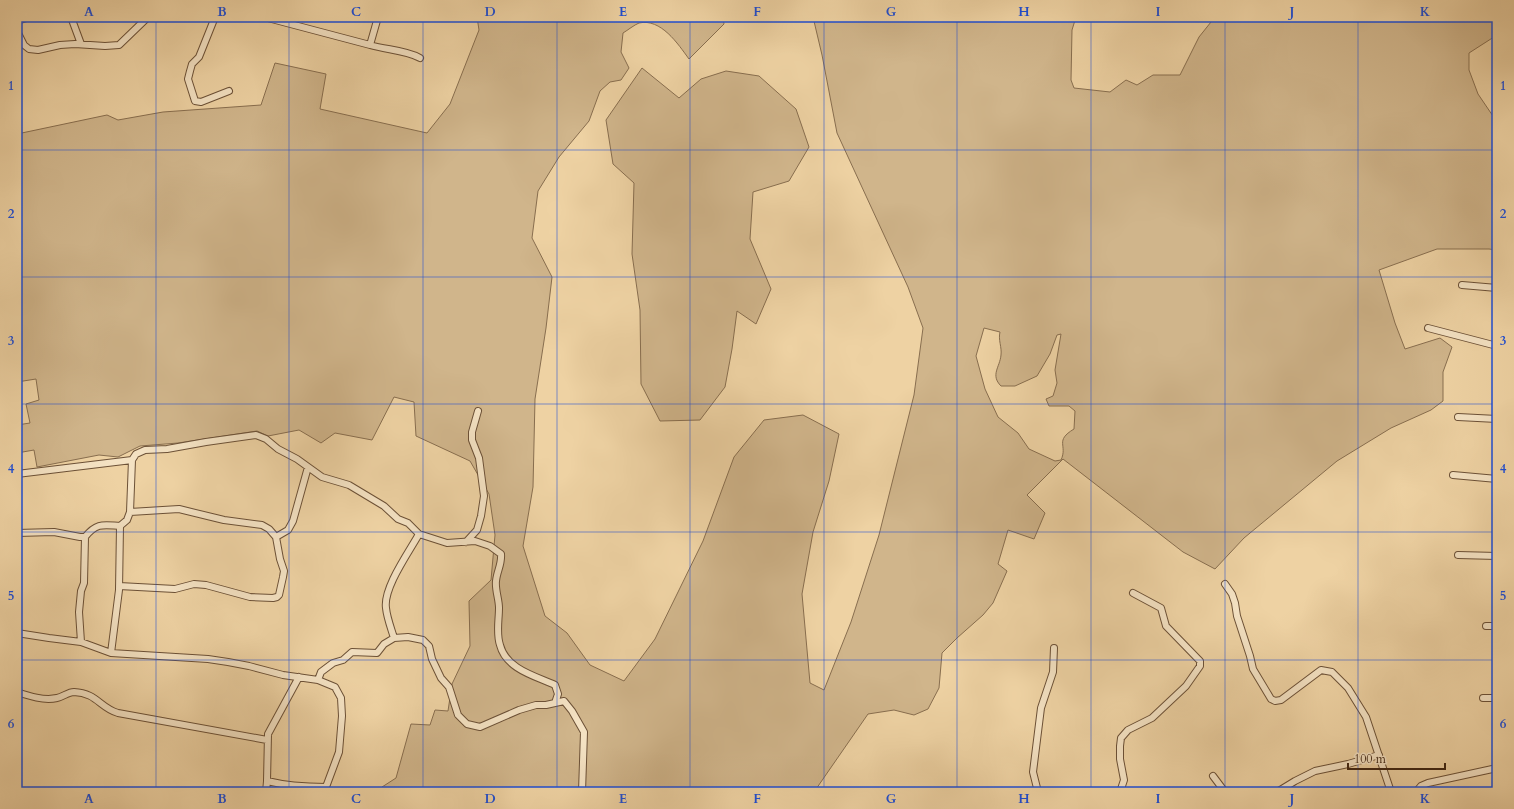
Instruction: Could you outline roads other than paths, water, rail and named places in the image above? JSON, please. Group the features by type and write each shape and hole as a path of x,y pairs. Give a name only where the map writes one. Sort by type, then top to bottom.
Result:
{"street":[{"path":"17,21 30,17"},
{"path":"71,17 81,44"},
{"path":"17,31 24,45 28,49 38,50 60,45 81,44 105,46 119,45 148,17"},
{"path":"215,17 199,57 192,64 188,79 195,101 201,102 230,91"},
{"path":"264,17 388,50 399,51 420,58"},
{"path":"370,45 378,17"},
{"path":"1462,284 1497,288"},
{"path":"1428,328 1497,346"},
{"path":"466,542 477,530 484,496 479,458 472,440 472,432 478,411"},
{"path":"1458,417 1497,419"},
{"path":"111,653 119,586 120,526 126,520 130,512 132,460 136,454 145,450 168,449 256,435 266,438 278,449 322,476 349,485 361,492 384,506 398,518 408,523 419,534 447,543 475,541 490,546 501,554 502,560 496,582 499,608 497,622 500,645 505,656 518,669 555,685 558,694 555,703"},
{"path":"17,474 132,460"},
{"path":"276,537 288,530 308,467"},
{"path":"1453,475 1497,479"},
{"path":"119,586 175,589 194,584 206,585 250,597 277,598 284,571 276,537 269,529 262,525 224,520 180,509 130,512"},
{"path":"81,642 79,612 84,583 85,537 93,529 102,524 120,526"},
{"path":"17,533 54,532 85,537"},
{"path":"394,638 385,606 388,591 395,574 419,534"},
{"path":"1458,555 1497,556"},
{"path":"1225,584 1235,603 1237,616 1250,656 1252,669 1271,699 1275,701 1281,700 1321,670 1332,672 1348,688 1366,717 1391,792"},
{"path":"1120,792 1124,780 1120,760 1121,738 1128,730 1152,718 1186,686 1201,663 1166,626 1161,608 1133,593"},
{"path":"1486,626 1497,626"},
{"path":"17,632 81,642 111,653 208,660 249,666 283,675 318,680 335,687 341,698 342,716 339,752 326,789 284,786 267,781"},
{"path":"318,680 321,672 333,663 343,660 352,652 377,653 384,644 394,638 408,637 423,640 429,646 432,659 441,678 449,687 458,715 467,724 480,727 519,710 536,705 546,705 564,701 572,711 584,732 582,792"},
{"path":"1038,792 1033,772 1041,708 1053,672 1054,648"},
{"path":"266,792 269,751 267,740 268,734 298,677"},
{"path":"17,692 51,699 58,698 69,692 79,693 92,696 107,708 118,713 267,740"},
{"path":"1484,698 1497,698"},
{"path":"1278,792 1315,771 1348,764 1379,755"},
{"path":"1416,792 1421,786 1428,783 1497,768"},
{"path":"1213,776 1225,792"}]}
